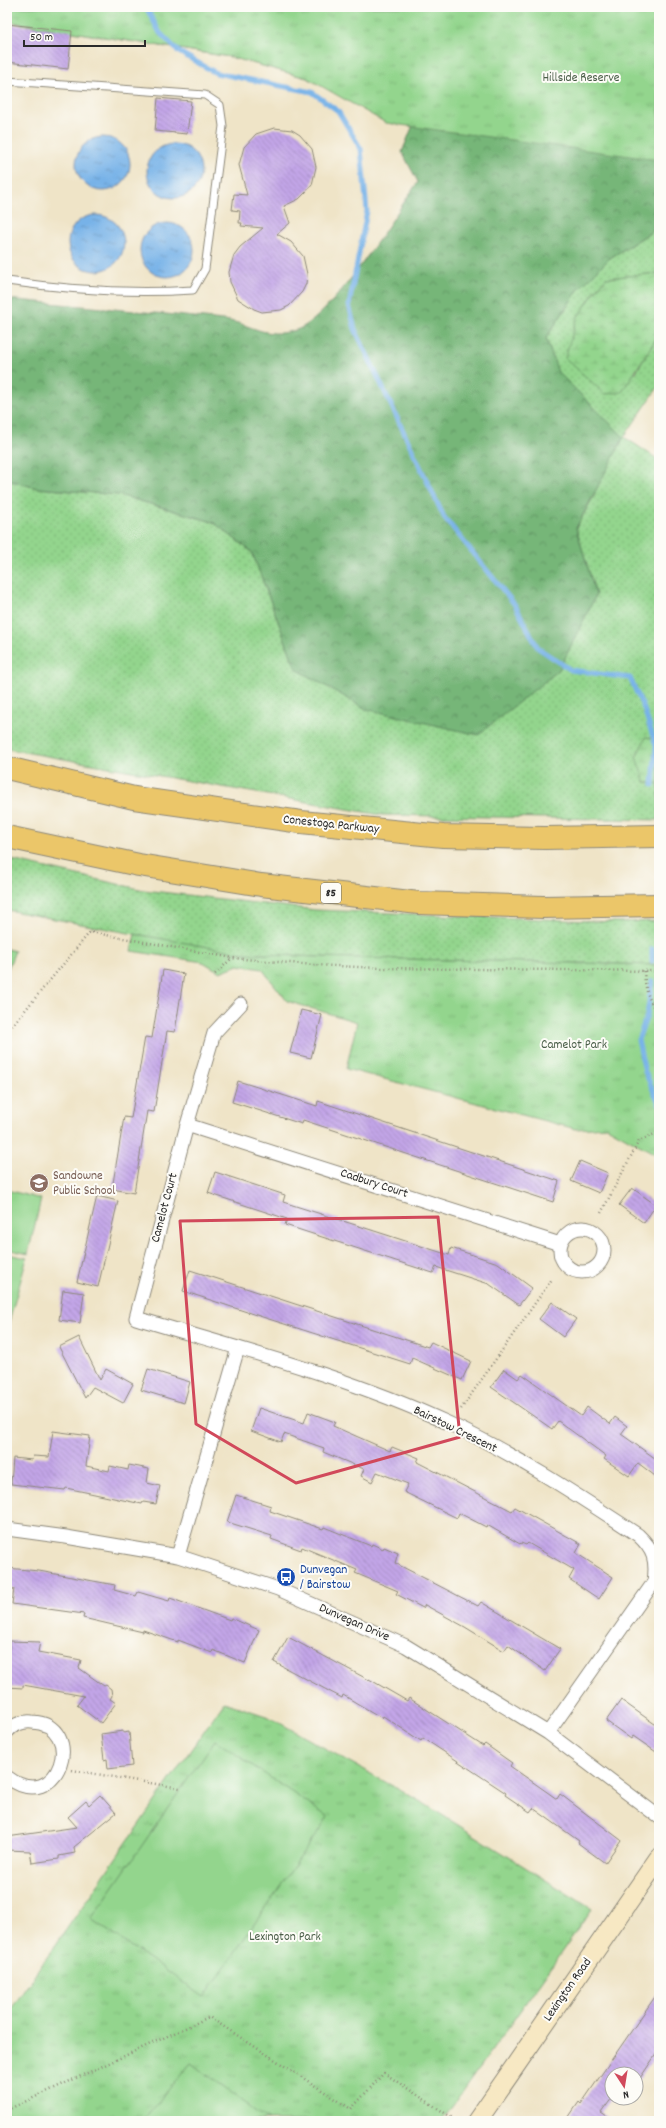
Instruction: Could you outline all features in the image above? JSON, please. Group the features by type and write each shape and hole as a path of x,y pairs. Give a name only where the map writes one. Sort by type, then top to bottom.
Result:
{"highway":[{"name":"Conestoga Parkway","path":"7,768 134,798 301,822 443,836 546,838 659,836"},
{"name":"85","path":"7,837 162,869 261,885 419,903 543,907 659,905"}],"main road":[{"name":"Lexington Road","path":"477,2121 659,1858"}],"street":[{"name":"Camelot Court","path":"238,1348 136,1318 187,1125 214,1034 241,1004"},
{"name":"Cadbury Court","path":"187,1125 560,1244"},
{"path":"178,1556 238,1348"},
{"name":"Bairstow Crescent","path":"238,1348 356,1386 447,1423 553,1480 638,1535 650,1546 656,1568 654,1582 548,1733"},
{"name":"Dunvegan Drive","path":"7,1530 66,1537 178,1556 278,1589 406,1646 548,1733 659,1817"},
{"path":"7,1732 18,1724 29,1722 48,1726 55,1732 61,1742 64,1753 60,1768 48,1782 38,1786 27,1787 16,1783 7,1777"}],"lane":[{"path":"7,93 8,81 205,95 220,105 223,126 205,269 193,290 160,292 61,289 7,281"}],"path":[{"path":"7,1032 90,932 232,958 381,968 659,971"},
{"path":"215,974 232,958"},
{"path":"644,971 645,989 650,1002 659,1015"},
{"path":"601,1213 639,1141 659,1132"},
{"path":"461,1409 552,1279"},
{"path":"60,1768 180,1788"},
{"path":"7,2110 208,2017 351,2109 384,2073 457,2121"}],"highlighted area":[{"path":"438,1217 460,1437 296,1483 196,1424 180,1221"}],"green space":[{"path":"7,7 659,7 659,227 610,258 578,290 546,338 558,372 624,437 576,528 596,595 559,670 478,735 366,709 296,669 252,552 213,522 119,495 37,488 7,480 7,299 223,320 242,324 266,332 275,333 285,333 296,330 311,322 327,307 344,287 362,264 418,182 402,152 435,71 307,78 230,57 10,22 7,20"},
{"name":"Hillside Reserve","path":"7,7 659,7 659,160 386,123 307,78 230,57 10,22 7,20"},
{"path":"659,227 659,273 606,278 577,318 635,374 659,334 659,386 624,437 659,460 659,740 646,737 645,782 659,784 659,820 381,815 7,749 7,480 37,488 119,495 213,522 252,552 296,669 596,595 576,528 595,494 546,338 578,290 610,258"},
{"path":"659,273 659,334 622,392 605,394 565,358 577,318 606,278"},
{"path":"646,737 659,740 659,784 645,782 636,757"},
{"path":"7,859 144,890 316,910 616,922 659,921 659,965 315,957 243,953 192,945 7,910"},
{"name":"Camelot Park","path":"135,934 243,953 315,957 659,965 659,1156 607,1127 576,1129 346,1069 357,1022 287,1001 262,969 238,965 220,972 203,962 131,951"},
{"path":"7,949 15,951 7,971"},
{"path":"7,1190 41,1199 28,1254 7,1249"},
{"path":"7,1254 27,1258 7,1329"},
{"name":"Lexington Park","path":"224,1702 269,1717 423,1803 592,1909 442,2121 7,2121 7,2015"},
{"path":"215,1740 328,1817 204,1997 91,1919"},
{"path":"191,2063 268,2121 142,2121"}],"water":[{"path":"98,137 108,137 118,141 126,149 130,159 130,169 126,179 118,187 108,191 98,191 88,187 80,179 76,169 76,159 80,149 88,141"},
{"path":"169,144 179,144 189,148 197,156 201,166 201,176 197,186 189,194 179,198 169,198 159,194 151,186 147,176 147,166 151,156 159,148"},
{"path":"96,215 111,220 119,228 124,243 119,258 111,266 96,271 81,266 73,258 68,243 73,228 81,220"},
{"path":"162,223 172,223 182,227 190,235 194,245 194,255 190,265 182,273 172,277 162,277 152,273 144,265 140,255 140,245 144,235 152,227"}],"building":[{"path":"7,24 72,31 68,69 7,62"},
{"path":"158,98 191,101 187,134 155,131"},
{"path":"274,128 292,130 300,135 312,149 316,167 312,185 299,199 284,206 290,223 277,234 291,242 303,256 307,274 306,284 302,292 289,306 281,310 262,312 238,299 230,282 229,272 234,255 240,247 263,228 241,226 242,223 239,223 240,211 232,210 234,194 247,195 239,165 244,147 256,134"},
{"path":"163,970 184,974 175,1032 167,1031 154,1112 147,1111 134,1193 112,1189 124,1117 131,1118 145,1037 152,1038"},
{"path":"301,1010 322,1015 311,1058 290,1053"},
{"path":"238,1081 317,1106 318,1101 559,1181 553,1202 303,1120 302,1124 232,1102"},
{"path":"580,1161 608,1173 599,1193 571,1181"},
{"path":"215,1172 285,1195 283,1202 449,1255 451,1248 498,1263 532,1288 519,1305 489,1284 436,1267 433,1273 285,1225 287,1219 208,1193"},
{"path":"632,1188 656,1205 644,1223 619,1205"},
{"path":"97,1196 118,1201 98,1287 77,1282"},
{"path":"190,1270 428,1347 431,1342 471,1361 462,1380 412,1358 410,1364 253,1314 183,1291"},
{"path":"63,1290 84,1293 80,1323 59,1320"},
{"path":"552,1302 576,1319 563,1337 539,1319"},
{"path":"79,1337 100,1380 106,1369 133,1384 123,1403 93,1387 85,1398 59,1347"},
{"path":"148,1369 190,1382 184,1403 141,1390"},
{"path":"504,1369 518,1379 522,1374 581,1416 587,1407 610,1424 615,1417 627,1426 621,1434 659,1461 659,1479 638,1463 629,1476 604,1459 606,1456 558,1421 552,1429 491,1387"},
{"path":"259,1408 304,1423 308,1412 335,1422 333,1426 390,1451 392,1447 419,1458 417,1462 512,1511 515,1507 581,1544 576,1553 613,1577 599,1599 569,1579 574,1570 528,1543 526,1545 520,1544 487,1525 486,1527 459,1513 457,1518 404,1492 408,1484 377,1472 372,1482 361,1476 364,1469 323,1452 324,1448 284,1434 281,1442 251,1431"},
{"path":"53,1431 90,1436 86,1466 109,1471 110,1466 128,1470 129,1465 149,1469 147,1483 160,1486 156,1504 143,1502 142,1504 66,1488 65,1490 11,1484 13,1458 32,1460 33,1456 49,1457"},
{"path":"236,1495 271,1506 270,1511 323,1529 324,1527 371,1546 372,1544 383,1549 384,1547 398,1553 395,1563 478,1606 481,1602 560,1649 545,1671 508,1645 504,1651 425,1605 423,1608 396,1594 398,1591 355,1573 357,1570 302,1547 301,1550 271,1539 272,1536 227,1522"},
{"path":"7,1568 39,1571 115,1585 114,1590 136,1596 138,1592 169,1601 170,1598 230,1620 231,1618 259,1630 245,1663 213,1650 212,1653 178,1640 178,1642 143,1630 143,1632 83,1618 84,1614 12,1604 14,1589 7,1588"},
{"path":"288,1637 369,1679 407,1701 409,1698 483,1746 485,1744 512,1763 510,1766 557,1799 560,1794 621,1840 605,1863 578,1843 579,1841 533,1808 530,1812 505,1795 506,1793 423,1738 421,1741 383,1716 382,1718 343,1695 342,1698 274,1662"},
{"path":"9,1641 40,1642 38,1652 81,1660 79,1668 104,1686 106,1685 111,1689 112,1696 110,1699 116,1703 101,1723 77,1705 84,1696 23,1685 23,1688 7,1687 7,1651 9,1651"},
{"path":"621,1700 659,1727 659,1754 633,1736 631,1739 606,1721"},
{"path":"123,1731 123,1733 129,1732 132,1766 108,1769 107,1759 104,1760 101,1734"},
{"path":"100,1795 116,1813 74,1847 75,1853 59,1856 59,1859 32,1863 30,1851 7,1850 7,1837 77,1827 68,1817 86,1801 89,1805"},
{"path":"659,1991 659,2050 644,2072 644,2066 607,2066"},
{"path":"604,2071 604,2106 606,2106 601,2113 613,2121 566,2121 579,2102 581,2104"}],"waterway":[{"path":"146,7 160,33 179,52 216,73 312,92 338,111 361,149 367,211 349,305 355,329 444,517 515,605 538,648 571,670 630,678 644,709 656,746 653,785"},
{"path":"652,949 652,961"},
{"path":"652,981 647,1015 638,1040 645,1072 659,1103"}],"place":[{"name":"Sandowne Public School","path":"39,1183"},
{"name":"Dunvegan / Bairstow","path":"286,1577"}]}
